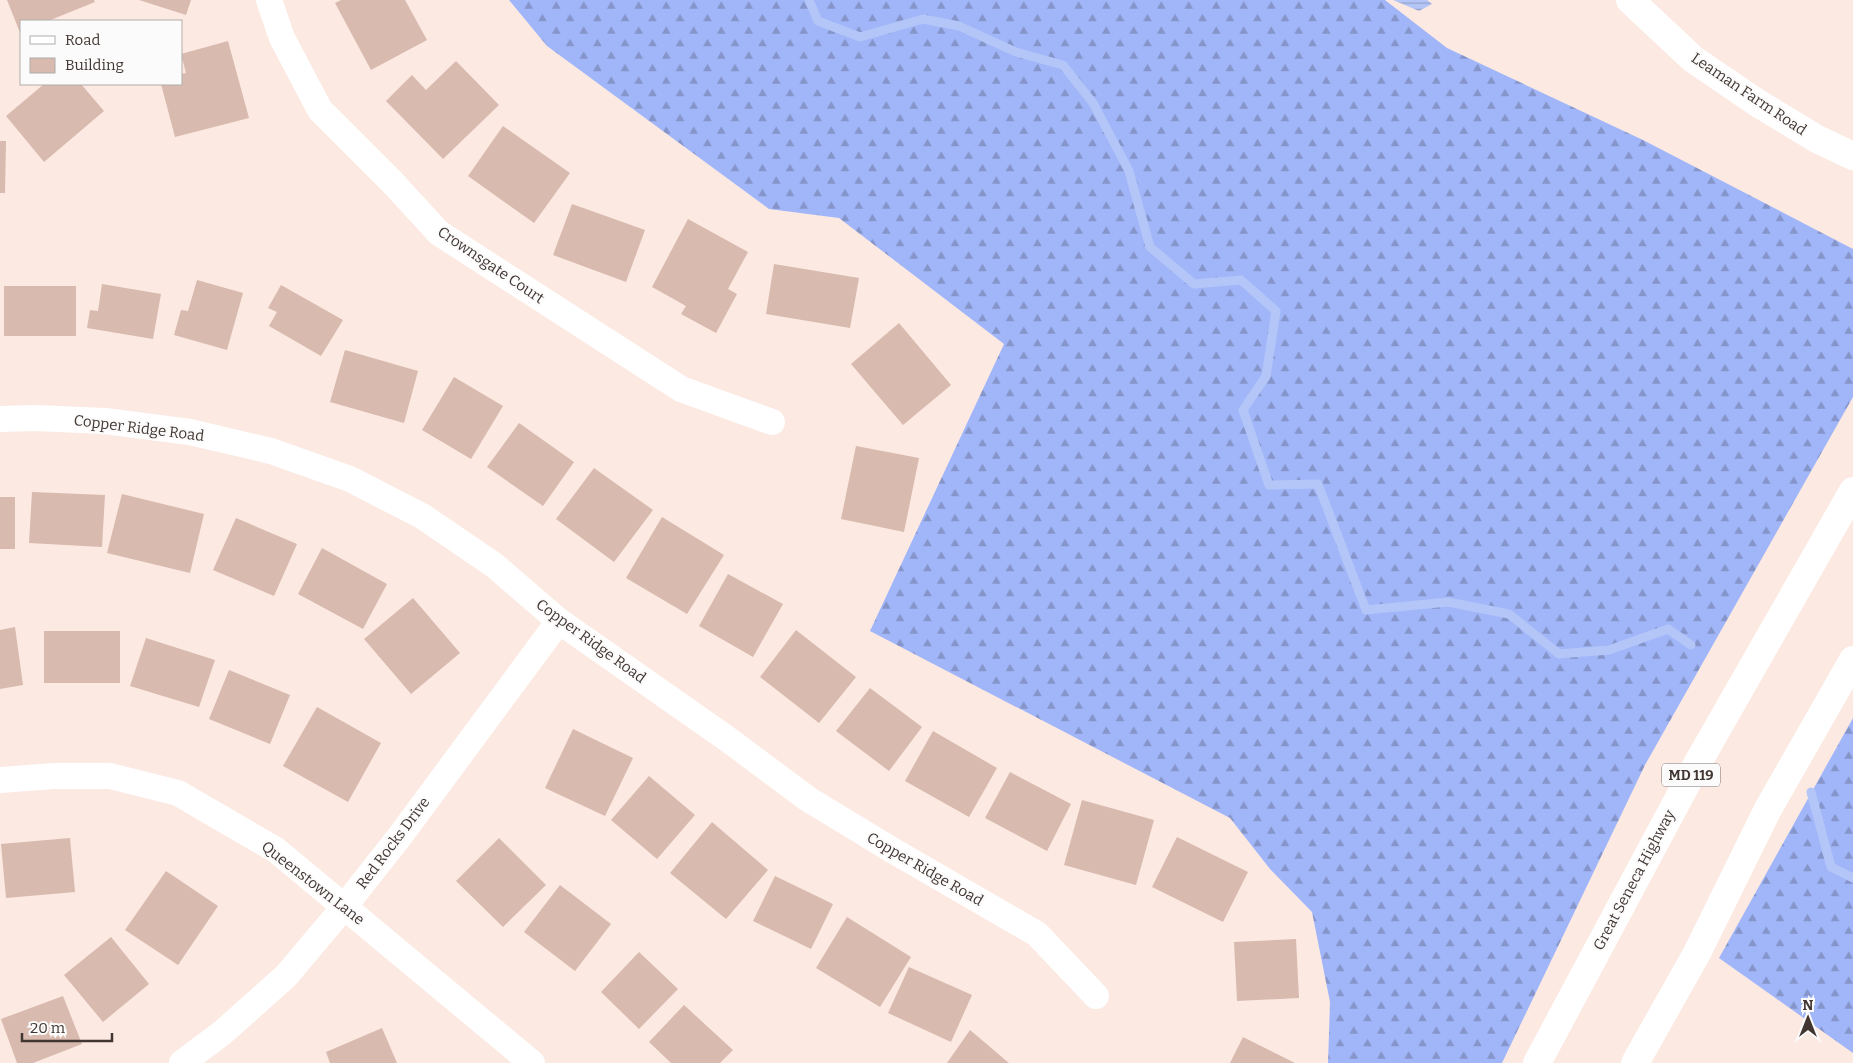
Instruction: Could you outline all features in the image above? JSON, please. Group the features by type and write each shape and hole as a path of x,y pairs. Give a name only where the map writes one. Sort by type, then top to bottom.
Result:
{"main road":[{"name":"Leaman Farm Road","path":"1630,0 1701,64 1756,102 1817,139 1853,156"},
{"name":"Great Seneca Highway","path":"1537,1063 1696,766 1853,491"},
{"path":"1635,1063 1697,953 1768,810 1853,660"}],"street":[{"name":"Crownsgate Court","path":"269,0 282,38 320,110 439,233 681,389 772,422"},
{"name":"Copper Ridge Road","path":"0,419 36,418 105,421 190,432 271,451 341,476 430,522 494,565 559,621 726,738 808,799 1037,934 1096,996"},
{"name":"Red Rocks Drive","path":"182,1063 222,1033 286,976 400,836 559,621"},
{"name":"Queenstown Lane","path":"0,780 54,776 110,776 178,793 276,850 532,1063"}],"green space":[{"path":"509,0 1385,0 1447,48 1643,140 1853,249 1853,397 1645,765 1502,1063 1328,1063 1330,1002 1312,912 1270,869 1230,818 870,631 1004,344 839,218 769,209 547,46"},
{"path":"1853,718 1853,1053 1719,958"}],"shaded area":[{"path":"1393,0 1427,0 1432,4 1419,11"}],"building":[{"path":"7,0 94,0 95,2 50,20 20,20 20,32"},
{"path":"139,0 191,0 186,15"},
{"path":"341,0 405,0 427,40 371,70 335,3"},
{"path":"228,41 249,118 175,137 161,85 182,85 182,74 186,73 182,54"},
{"path":"456,61 499,105 443,159 386,101 412,75 426,90"},
{"path":"43,85 82,85 104,111 44,162 6,116"},
{"path":"503,126 570,173 534,223 468,176"},
{"path":"0,141 6,141 5,193 0,193"},
{"path":"572,204 645,230 626,282 553,255"},
{"path":"688,219 748,252 728,289 737,294 716,333 681,314 686,306 652,287"},
{"path":"774,264 859,278 850,328 766,314"},
{"path":"197,280 243,293 227,350 174,335 181,310 188,311"},
{"path":"102,284 161,294 153,339 87,328 90,310 98,311"},
{"path":"281,285 343,320 321,356 269,326 277,312 268,308"},
{"path":"4,286 76,286 76,336 4,336"},
{"path":"899,323 951,385 903,425 851,364"},
{"path":"345,350 418,371 404,423 330,402"},
{"path":"454,377 503,406 471,459 422,430"},
{"path":"519,423 574,462 543,506 487,467"},
{"path":"856,446 919,458 904,532 841,519"},
{"path":"594,468 653,510 614,562 556,519"},
{"path":"32,492 105,495 102,547 29,543"},
{"path":"122,494 204,514 190,573 107,553"},
{"path":"0,497 15,497 15,549 0,549"},
{"path":"662,517 724,555 687,614 626,578"},
{"path":"236,518 297,544 274,596 213,570"},
{"path":"322,548 387,584 363,629 298,594"},
{"path":"728,574 783,604 753,657 699,626"},
{"path":"413,598 460,653 411,694 364,639"},
{"path":"15,627 23,685 0,689 0,630"},
{"path":"796,630 856,677 819,723 760,677"},
{"path":"44,631 120,631 120,683 44,683"},
{"path":"146,638 215,660 199,707 130,686"},
{"path":"229,670 290,695 270,744 209,719"},
{"path":"870,688 922,727 889,771 836,731"},
{"path":"317,707 381,743 348,802 283,766"},
{"path":"573,729 633,758 605,816 545,788"},
{"path":"933,731 997,768 969,817 905,781"},
{"path":"1010,772 1071,804 1047,851 985,818"},
{"path":"649,776 695,815 657,859 611,820"},
{"path":"1082,800 1154,820 1136,885 1064,865"},
{"path":"712,822 768,870 726,919 670,873"},
{"path":"1177,837 1248,872 1223,922 1152,887"},
{"path":"70,838 75,892 6,898 1,844"},
{"path":"499,838 546,885 503,927 456,881"},
{"path":"166,871 218,906 178,965 125,930"},
{"path":"775,876 833,904 811,949 753,921"},
{"path":"560,885 611,924 575,971 524,932"},
{"path":"847,917 911,957 880,1007 816,968"},
{"path":"111,937 149,984 103,1022 64,975"},
{"path":"1296,939 1299,998 1237,1001 1234,942"},
{"path":"639,952 678,989 639,1029 601,992"},
{"path":"909,967 972,995 951,1042 888,1013"},
{"path":"63,996 82,1044 33,1063 17,1063 1,1019"},
{"path":"684,1005 733,1050 720,1063 671,1063 649,1042"},
{"path":"382,1028 397,1063 330,1063 326,1052"},
{"path":"970,1030 1009,1063 947,1063"},
{"path":"1243,1037 1295,1063 1230,1063"}],"waterway":[{"path":"809,0 818,21 860,37 923,19 959,26 1016,52 1063,65 1093,103 1129,171 1150,247 1194,284 1241,280 1276,311 1266,376 1243,410 1269,485 1318,484 1366,610 1448,602 1509,614 1559,654 1609,650 1668,629 1691,645"},
{"path":"1811,792 1831,867 1853,878"}]}
